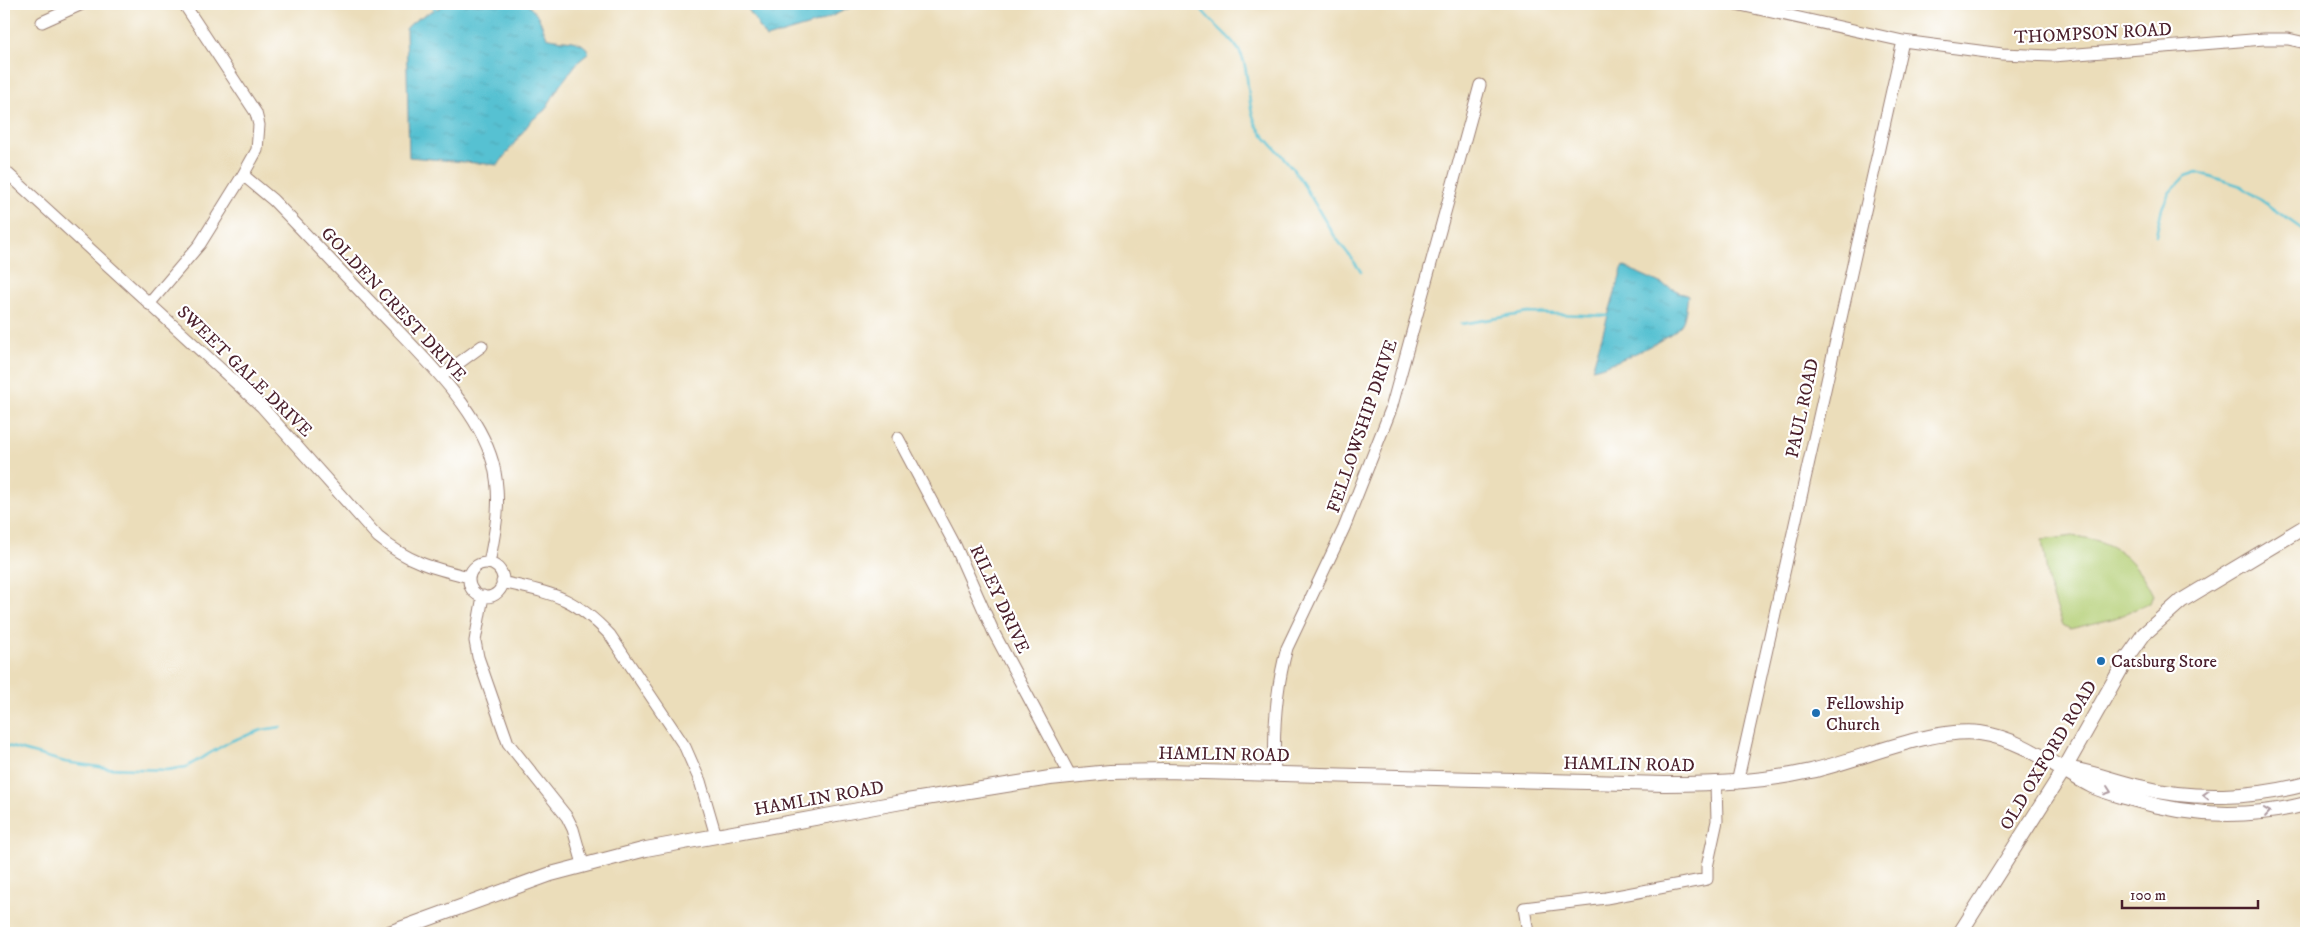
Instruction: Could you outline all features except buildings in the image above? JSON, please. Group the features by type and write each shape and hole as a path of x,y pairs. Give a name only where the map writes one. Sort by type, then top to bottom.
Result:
{"street":[{"path":"42,22 82,4"},
{"path":"148,304 200,244 243,175 256,150 259,126 256,113 184,4"},
{"name":"THOMPSON ROAD","path":"1736,4 1903,41 2002,54 2053,56 2264,39 2288,39 2306,43"},
{"name":"PAUL ROAD","path":"1737,783 1903,41"},
{"name":"FELLOWSHIP DRIVE","path":"1274,774 1275,724 1282,666 1287,648 1344,528 1391,409 1480,85"},
{"name":"SWEET GALE DRIVE","path":"4,170 262,407 378,537 398,552 418,563 469,576"},
{"name":"GOLDEN CREST DRIVE","path":"243,175 273,200 441,376 473,421 485,442 492,460 498,490 499,508 489,563"},
{"path":"441,376 482,346"},
{"name":"RILEY DRIVE","path":"898,438 955,545 994,634 1046,735 1070,775"},
{"name":"OLD OXFORD ROAD","path":"1960,933 2065,768 2127,658 2144,634 2158,619 2194,592 2306,526"},
{"path":"489,563 499,570 502,582 496,593 483,596 472,589 469,576 476,566 489,563"},
{"path":"502,582 547,591 570,601 597,621 610,635 685,747 700,781 716,836"},
{"path":"483,596 474,641 508,743 567,817 573,829 583,864"},
{"name":"HAMLIN ROAD","path":"389,933 511,887 583,864 646,849 907,801 1070,775 1138,771 1716,784 1737,783 1812,771 1930,738 1968,733 2002,738 2065,768"},
{"path":"2065,768 2094,773 2139,787 2182,794 2246,795 2306,784"},
{"path":"2065,768 2093,786 2146,804 2176,811 2237,815 2272,812 2306,804"},
{"path":"1528,933 1524,908 1606,898 1706,879 1717,822 1716,784"}],"green space":[{"path":"2073,536 2101,542 2122,553 2139,570 2146,582 2153,595 2150,603 2115,618 2070,629 2063,625 2049,586 2042,540"}],"water":[{"path":"447,4 527,4 538,16 547,37 577,42 582,44 589,53 578,62 560,85 545,110 531,121 498,165 409,157 406,29 420,18"},
{"path":"745,4 858,4 817,23 766,38"},
{"path":"1623,266 1688,296 1684,320 1674,332 1639,352 1592,369"}],"waterway":[{"path":"432,4 437,12"},
{"path":"1198,4 1207,16 1234,43 1242,57 1247,75 1253,117 1257,126 1295,172 1337,240 1361,272"},
{"path":"2156,235 2162,208 2169,193 2185,176 2197,172 2241,186 2306,232"},
{"path":"1461,324 1528,313 1610,316"},
{"path":"4,745 65,762 106,768 167,770 186,767 231,741 262,730 281,727"}],"place":[{"name":"Catsburg Store","path":"2101,661"},
{"name":"Fellowship Church","path":"1816,713"}]}
